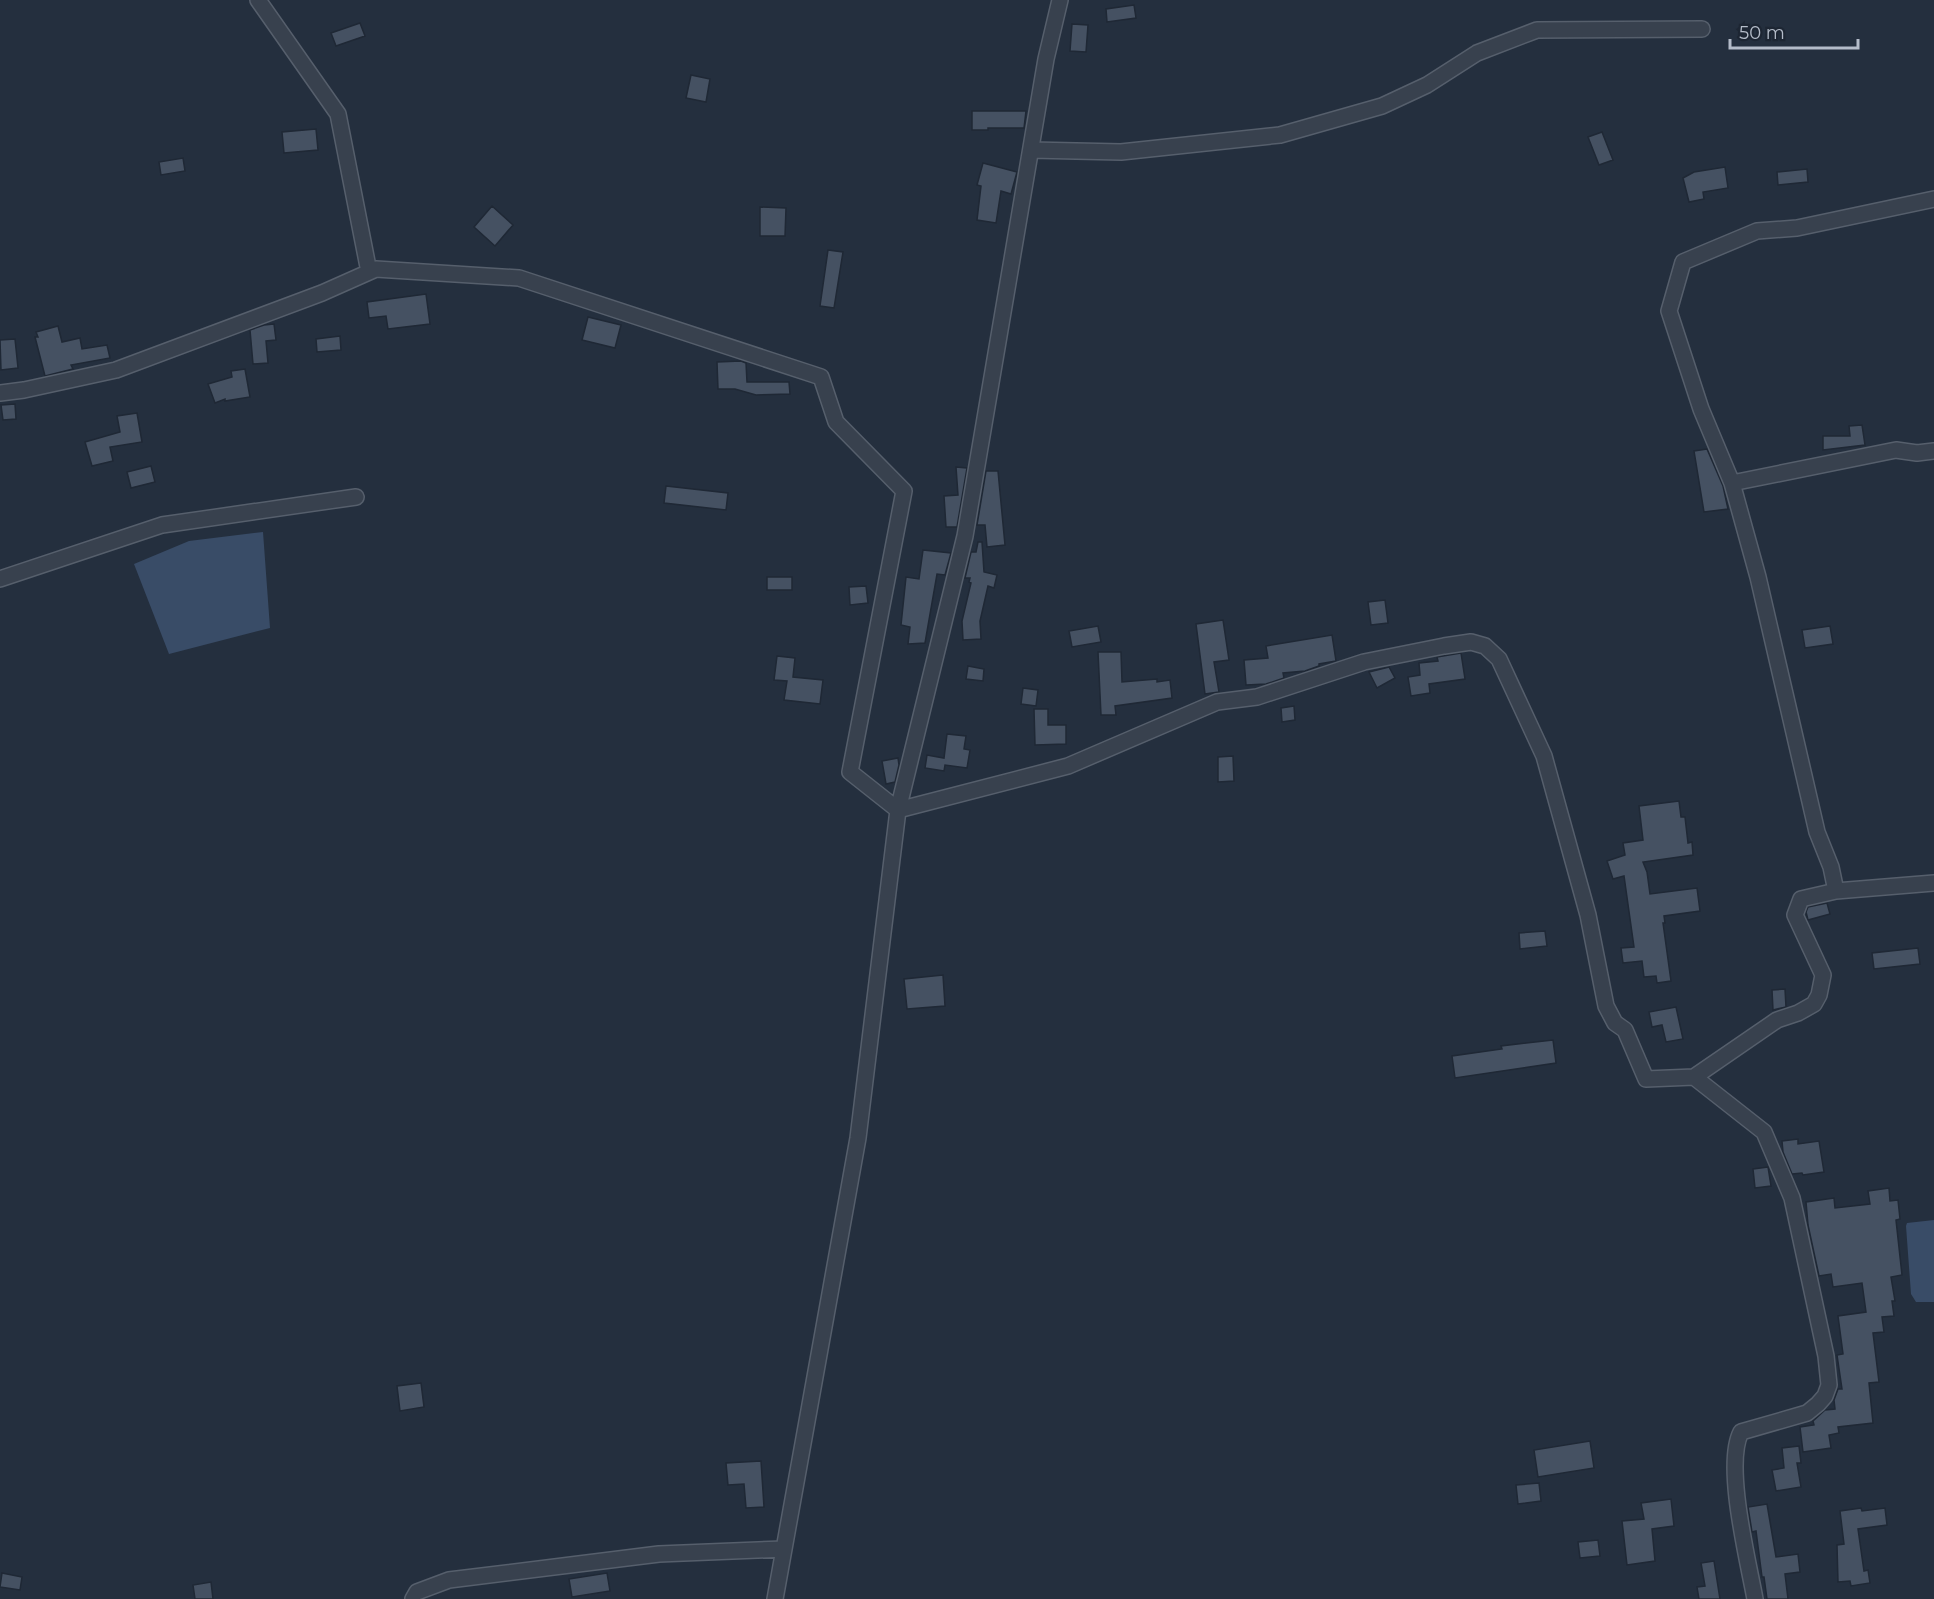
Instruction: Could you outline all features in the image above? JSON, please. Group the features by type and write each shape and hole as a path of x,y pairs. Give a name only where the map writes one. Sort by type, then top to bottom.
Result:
{"street":[{"path":"258,0 338,114 369,272"},
{"path":"775,1599 858,1138 898,810 965,536 1046,59 1060,0"},
{"path":"1031,150 1121,152 1280,135 1382,106 1427,85 1477,53 1537,30 1702,29"},
{"path":"1836,891 1832,867 1817,832 1758,577 1732,483 1701,409 1669,311 1683,262 1757,231 1797,228 1934,199"},
{"path":"0,393 116,370 322,293 376,269 519,278 821,377 836,422 904,491 850,772 898,810"},
{"path":"1732,483 1896,450 1917,453 1934,451"},
{"path":"0,579 162,525 356,497"},
{"path":"898,810 1068,766 1217,702 1257,697 1364,662 1444,646 1477,643 1489,649 1499,659 1544,756 1588,915 1606,1006 1615,1023 1625,1030 1646,1080 1694,1077 1777,1020 1798,1013 1814,1004 1819,995 1823,975 1795,915 1801,899 1836,891 1934,883"},
{"path":"1694,1077 1764,1132 1792,1198 1826,1356 1829,1386 1818,1404 1807,1413 1741,1432 1736,1442 1734,1474 1755,1599"},
{"path":"413,1599 417,1593 449,1580 659,1554 784,1549"}],"water":[{"path":"263,532 270,628 169,654 134,564 189,541"},
{"path":"1934,1220 1934,1302 1916,1302 1911,1294 1906,1226 1907,1223"}],"building":[{"path":"1134,5 1136,18 1107,22 1106,9"},
{"path":"360,23 365,36 336,46 331,33"},
{"path":"1072,24 1088,25 1086,52 1070,51"},
{"path":"691,75 710,79 706,102 686,98"},
{"path":"972,111 1026,111 1024,128 972,130"},
{"path":"316,129 318,150 284,153 282,132"},
{"path":"1602,132 1613,160 1599,165 1588,137"},
{"path":"183,158 185,171 161,175 159,162"},
{"path":"983,163 1017,172 1011,194 1001,191 996,223 977,220 981,186 977,185"},
{"path":"1725,167 1728,188 1703,192 1704,199 1689,202 1683,178 1694,172"},
{"path":"1807,169 1808,182 1778,185 1777,172"},
{"path":"492,206 513,225 495,246 474,227"},
{"path":"760,207 786,208 785,236 760,236"},
{"path":"828,250 843,252 834,308 820,306"},
{"path":"426,294 430,324 388,329 386,316 369,318 367,302"},
{"path":"588,317 621,325 615,348 582,340"},
{"path":"274,324 276,340 266,341 268,363 253,364 250,330"},
{"path":"58,326 62,342 80,338 82,349 107,345 110,358 71,365 73,369 45,376 35,337 38,337 36,332"},
{"path":"340,336 341,350 317,352 316,339"},
{"path":"15,339 18,368 1,370 0,340"},
{"path":"741,361 746,363 747,382 789,382 790,394 756,395 735,389 718,389 717,362"},
{"path":"245,369 250,397 225,401 225,399 215,403 208,384 232,377 231,371"},
{"path":"15,404 16,419 3,420 1,405"},
{"path":"137,413 142,442 110,447 113,461 92,466 85,442 120,432 117,416"},
{"path":"1862,425 1865,445 1823,450 1823,436 1850,436 1849,426"},
{"path":"1707,449 1723,486 1728,509 1704,512 1694,451"},
{"path":"151,466 155,482 131,488 127,472"},
{"path":"956,467 967,468 957,527 946,527 944,496 958,495"},
{"path":"986,471 998,471 1005,545 987,547 985,525 977,525"},
{"path":"666,486 728,493 726,510 664,503"},
{"path":"978,542 982,542 984,572 997,575 994,588 988,586 980,621 981,639 963,640 962,621 971,583 970,578 965,578 971,552 976,552"},
{"path":"923,550 951,553 945,575 937,574 925,643 908,644 910,627 901,625 906,577 919,579"},
{"path":"767,577 792,577 792,590 767,590"},
{"path":"866,586 868,603 850,605 849,587"},
{"path":"1385,600 1388,623 1371,625 1368,602"},
{"path":"1223,620 1229,660 1214,662 1219,692 1205,694 1196,624"},
{"path":"1098,626 1101,642 1072,647 1069,631"},
{"path":"1830,626 1833,644 1805,648 1802,630"},
{"path":"1332,635 1336,661 1319,664 1305,671 1283,673 1284,678 1266,684 1246,685 1244,660 1268,658 1266,646"},
{"path":"1098,652 1121,652 1122,682 1170,680 1172,698 1115,706 1116,715 1101,715"},
{"path":"1461,653 1465,679 1429,684 1430,693 1411,696 1408,677 1420,675 1419,663 1438,661 1437,657"},
{"path":"777,656 795,658 793,677 823,680 820,704 784,700 787,681 774,680"},
{"path":"968,666 984,669 983,681 966,679"},
{"path":"1389,667 1395,678 1377,688 1369,672"},
{"path":"1023,688 1038,690 1036,706 1021,704"},
{"path":"1294,706 1295,720 1282,722 1281,708"},
{"path":"1034,709 1048,709 1048,725 1066,725 1066,744 1035,745"},
{"path":"947,734 966,736 964,749 970,750 967,768 945,765 944,771 925,768 927,755 944,758"},
{"path":"1233,756 1234,781 1218,782 1218,757"},
{"path":"898,758 899,765 895,782 886,784 882,761"},
{"path":"1679,801 1681,817 1685,817 1688,843 1692,842 1693,855 1643,862 1650,894 1697,888 1700,911 1664,916 1671,981 1657,983 1656,976 1644,977 1642,961 1623,963 1621,948 1634,947 1624,876 1613,879 1607,861 1625,855 1623,843 1643,840 1639,806"},
{"path":"1827,903 1830,914 1808,920 1806,912 1808,907"},
{"path":"1545,931 1547,946 1520,949 1519,933"},
{"path":"1918,948 1920,964 1874,969 1872,953"},
{"path":"943,975 945,1006 907,1009 904,979"},
{"path":"1785,989 1786,1007 1773,1010 1772,990"},
{"path":"1676,1007 1683,1039 1666,1042 1662,1025 1652,1027 1649,1012"},
{"path":"1553,1040 1556,1063 1455,1078 1452,1056 1502,1049 1501,1046"},
{"path":"1798,1139 1798,1144 1819,1141 1824,1172 1792,1174 1783,1152 1782,1141"},
{"path":"1768,1167 1771,1186 1755,1188 1753,1169"},
{"path":"1889,1188 1890,1201 1898,1200 1900,1219 1896,1220 1902,1275 1891,1277 1895,1301 1892,1301 1894,1316 1882,1317 1884,1332 1873,1333 1879,1382 1869,1383 1873,1423 1838,1427 1839,1433 1829,1435 1831,1448 1803,1452 1800,1427 1814,1425 1813,1421 1825,1410 1835,1409 1834,1400 1838,1389 1842,1389 1837,1355 1843,1354 1838,1316 1866,1312 1862,1283 1833,1287 1831,1274 1819,1276 1808,1225 1806,1202 1834,1198 1835,1208 1870,1204 1868,1191"},
{"path":"421,1383 424,1407 400,1411 397,1386"},
{"path":"1590,1441 1594,1468 1538,1477 1534,1450"},
{"path":"1799,1446 1801,1463 1797,1463 1801,1487 1776,1491 1772,1470 1784,1468 1782,1448"},
{"path":"761,1461 764,1507 746,1508 744,1484 728,1485 726,1463"},
{"path":"1539,1483 1541,1501 1518,1504 1516,1485"},
{"path":"1671,1499 1674,1526 1652,1529 1655,1561 1627,1565 1622,1521 1644,1519 1641,1503"},
{"path":"1767,1504 1776,1557 1798,1554 1800,1572 1785,1574 1788,1599 1767,1599 1756,1531 1752,1532 1748,1507"},
{"path":"1861,1508 1862,1511 1885,1508 1887,1525 1858,1529 1864,1571 1868,1570 1870,1583 1851,1586 1850,1581 1838,1582 1837,1545 1844,1544 1840,1511"},
{"path":"1598,1540 1600,1556 1580,1558 1578,1542"},
{"path":"1714,1561 1720,1599 1699,1599 1697,1587 1705,1586 1701,1563"},
{"path":"2,1573 22,1577 20,1590 0,1587"},
{"path":"607,1573 610,1591 572,1597 569,1579"},
{"path":"211,1582 213,1599 195,1599 193,1585"}]}
